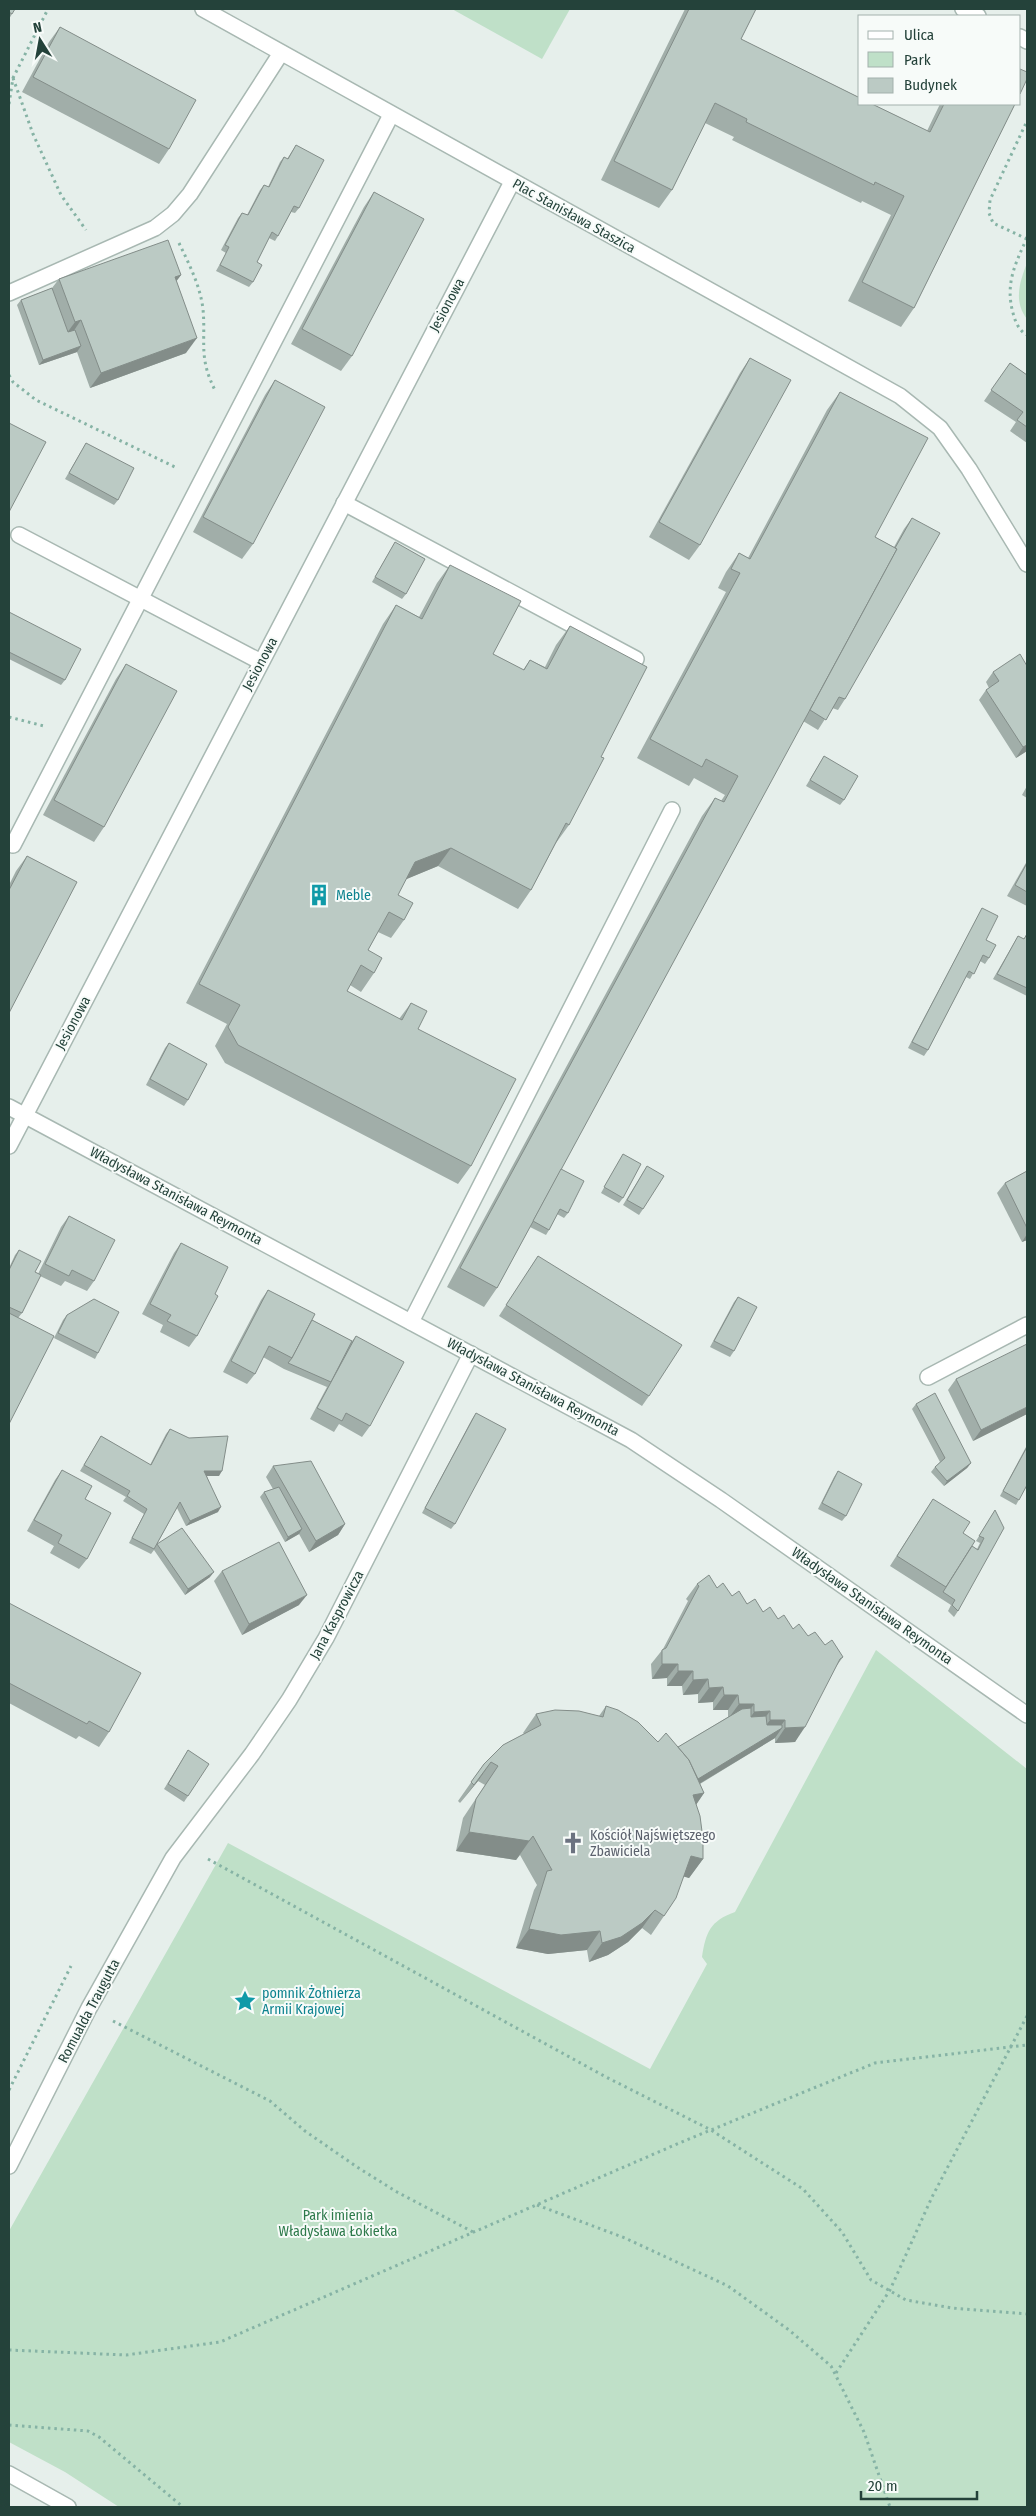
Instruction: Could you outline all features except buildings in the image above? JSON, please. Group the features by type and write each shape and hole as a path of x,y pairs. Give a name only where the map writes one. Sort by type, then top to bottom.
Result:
{"street":[{"name":"Plac Stanisława Staszica","path":"203,9 900,396 940,428 969,470 1027,564"},
{"path":"963,9 976,15"},
{"path":"9,293 155,228 168,217 190,194 281,53"},
{"path":"13,845 391,115"},
{"name":"Jesionowa","path":"9,1146 512,182"},
{"path":"344,503 636,659"},
{"path":"19,535 261,662"},
{"path":"411,1322 672,810"},
{"name":"Władysława Stanisława Reymonta","path":"9,1107 631,1440 721,1500 1027,1715"},
{"path":"928,1377 1027,1326"},
{"name":"Jana Kasprowicza","path":"172,1858 252,1754 289,1700 326,1638 471,1354"},
{"name":"Romualda Traugutta","path":"9,2166 89,2008 172,1858"},
{"path":"9,2474 68,2507"}],"path":[{"path":"9,104 13,78 48,9"},
{"path":"13,78 33,134 61,195 102,252"},
{"path":"1027,121 990,200 989,212 993,223 1027,238 1014,266 1008,296 1015,320 1027,335"},
{"path":"168,217 197,281 203,309 202,348 206,373 217,394 234,417"},
{"path":"9,375 14,382 36,400 202,480"},
{"path":"9,717 42,726 74,726"},
{"path":"182,1846 606,2077 711,2130 803,2189 842,2232 872,2280 906,2300 952,2308 1027,2314"},
{"path":"9,2090 71,1966"},
{"path":"89,2008 270,2101 305,2130 356,2167 396,2192 474,2232"},
{"path":"835,2374 890,2290 932,2197 1027,2016"},
{"path":"9,2350 126,2354 220,2342 711,2130 875,2063 1027,2045"},
{"path":"537,2205 625,2238 728,2286 789,2330 831,2366 864,2432 890,2507"},
{"path":"9,2426 88,2431 99,2437 183,2507"}],"green space":[{"path":"452,9 570,9 542,59"},
{"path":"1027,263 1027,319 1020,305 1019,291"},
{"name":"Park imienia Władysława Łokietka","path":"876,1650 1027,1769 1027,2507 119,2507 65,2472 9,2442 9,2231 228,1843 650,2069 707,1964 702,1957 705,1941 711,1928 720,1919 735,1912"}],"place":[{"name":"Meble","path":"319,895"},
{"name":"Kościół Najświętszego Zbawiciela","path":"573,1843"},
{"name":"pomnik Żołnierza Armii Krajowej","path":"245,2001"}]}
